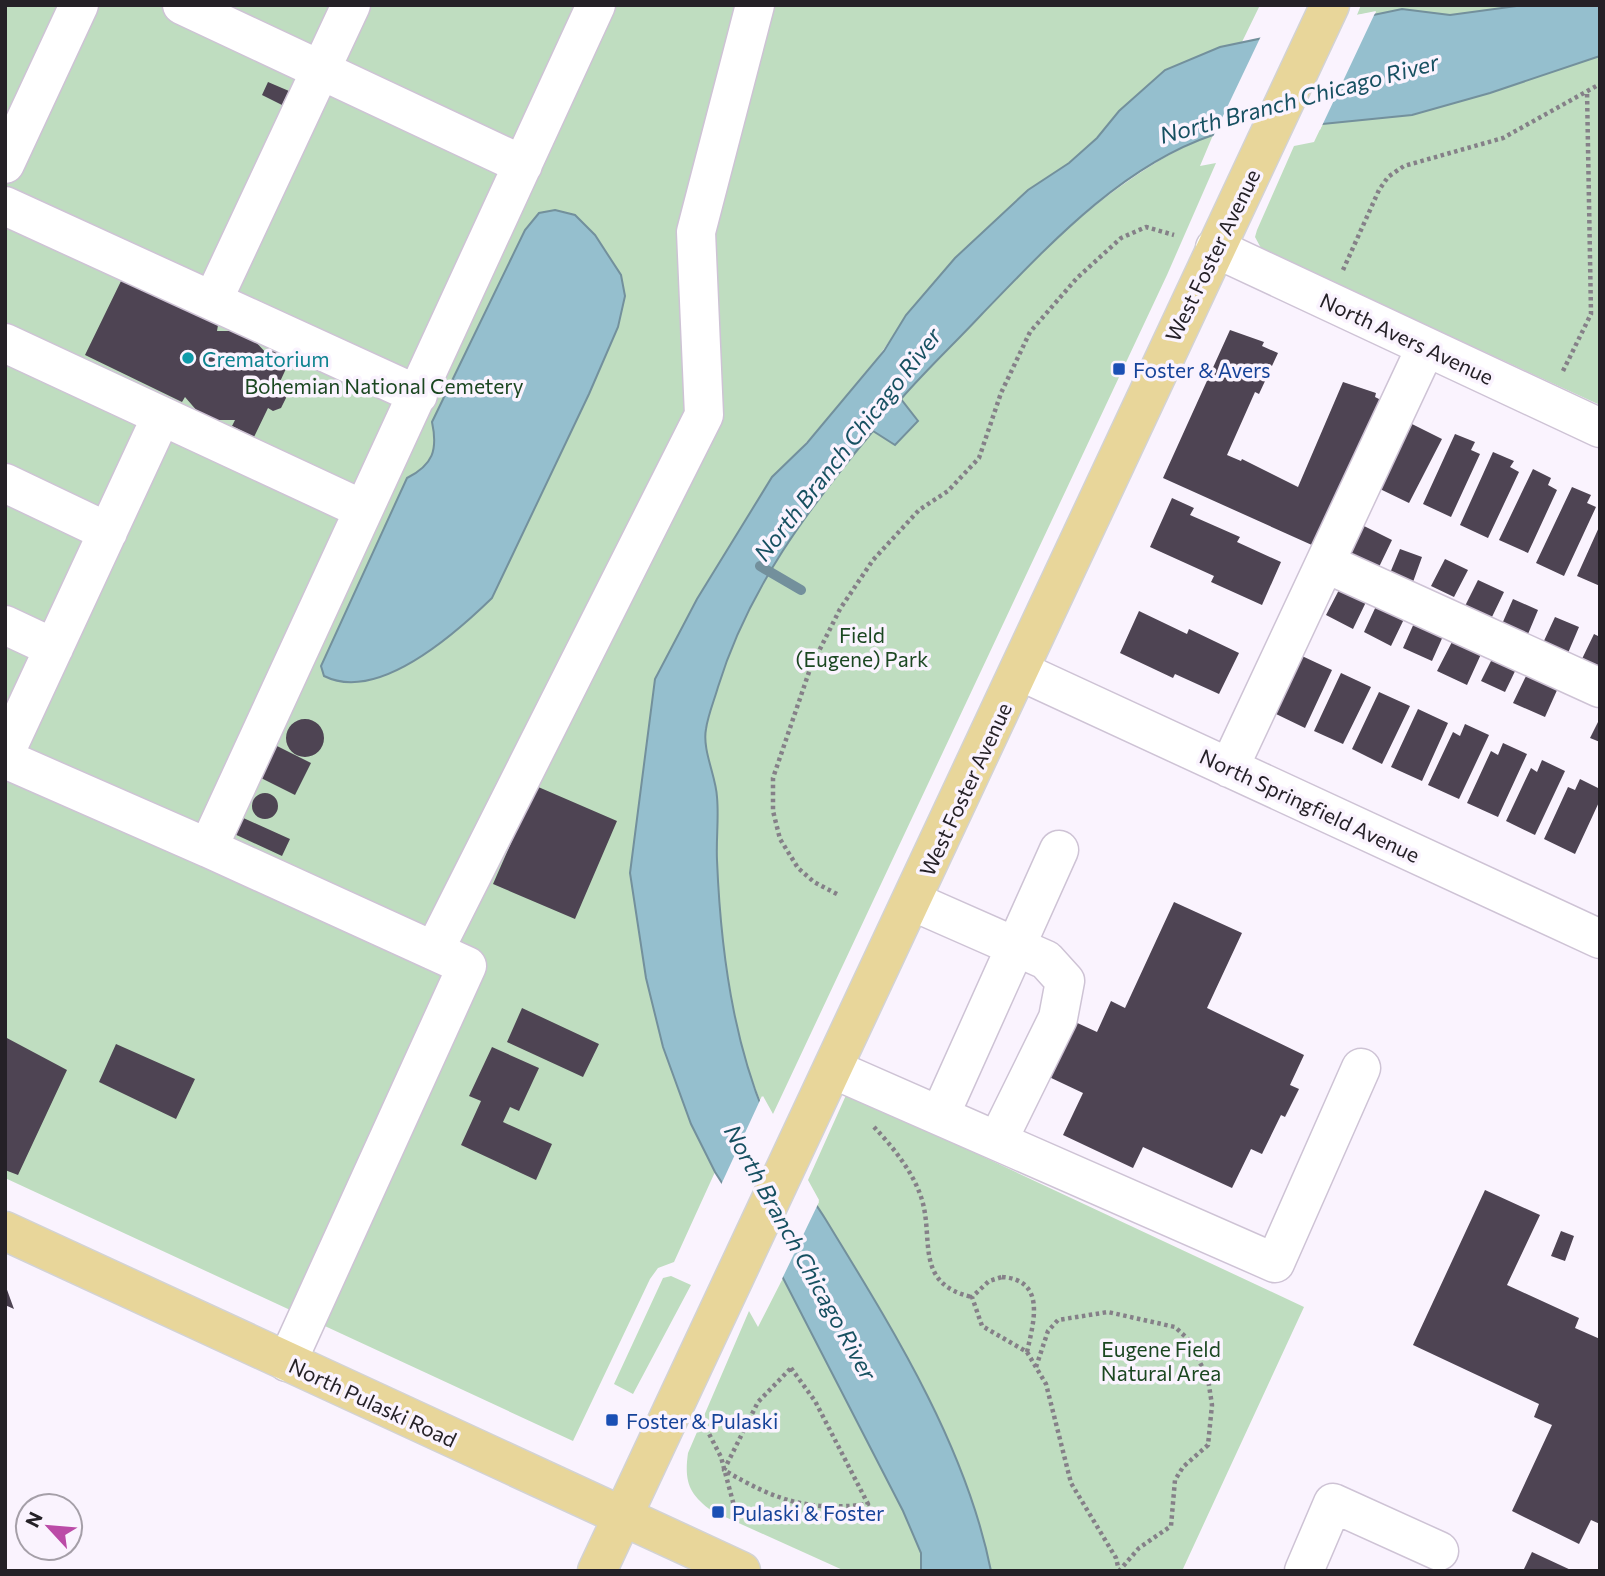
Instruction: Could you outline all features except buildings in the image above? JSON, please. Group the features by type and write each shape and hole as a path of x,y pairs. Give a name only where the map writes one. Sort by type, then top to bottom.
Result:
{"main road":[{"name":"West Foster Avenue","path":"597,1571 1330,5"},
{"name":"North Pulaski Road","path":"5,1231 741,1571"}],"street":[{"path":"5,164 79,5"},
{"path":"182,5 523,165"},
{"path":"213,300 351,5"},
{"path":"208,848 596,5"},
{"path":"434,951 704,415 696,232 755,5"},
{"path":"5,206 418,395"},
{"name":"North Avers Avenue","path":"1215,248 1600,428"},
{"path":"5,343 362,509"},
{"path":"1229,768 1426,347"},
{"path":"5,753 161,417"},
{"path":"5,483 108,531"},
{"path":"1325,563 1600,688"},
{"path":"5,625 54,648"},
{"name":"North Springfield Avenue","path":"1020,671 1600,939"},
{"path":"5,759 467,966 287,1362"},
{"path":"940,1115 1059,850"},
{"path":"912,901 1046,960 1065,981 1058,1018 998,1140"},
{"path":"833,1069 1275,1263 1361,1068"},
{"path":"1304,1571 1333,1503 1439,1551"}],"path":[{"path":"1343,270 1379,190 1388,177 1404,166 1503,138 1600,84"},
{"path":"1563,371 1591,314 1587,90"},
{"path":"837,894 797,868 780,839 773,811 773,778 810,670 840,609 873,560 919,510 948,491 979,458 1000,393 1030,332 1077,278 1121,238 1146,227 1174,234"},
{"path":"871,1123 890,1144 922,1200 926,1251 939,1279 954,1293 972,1297"},
{"path":"972,1297 989,1282 1002,1277 1018,1278 1029,1289 1034,1306 1027,1352"},
{"path":"972,1297 982,1326 1027,1352 1046,1384 1055,1412 1070,1483 1116,1558 1119,1571"},
{"path":"1036,1367 1048,1331 1058,1320 1108,1311 1175,1327 1189,1340 1208,1379 1212,1405 1208,1445 1183,1467 1175,1480 1171,1526 1139,1548 1119,1571"},
{"path":"791,1368 815,1401 868,1504 831,1509 791,1502 755,1488 724,1470 758,1402 791,1368"},
{"path":"706,1427 724,1470 737,1517"}],"green space":[{"name":"Bohemian National Cemetery","path":"5,5 1260,5 1242,42 1220,47 1119,111 1097,138 906,315 877,359 844,400 772,477 640,802 630,873 646,978 663,1047 691,1124 715,1172 674,1262 658,1268 650,1279 573,1441 5,1178"},
{"path":"1361,5 1600,5 1600,405 1262,250 1255,237 1257,230 1294,146 1314,142 1376,12 1357,15"},
{"name":"Field (Eugene) Park","path":"1213,135 1200,166 1216,163 1167,275 773,1114 763,1096 760,1100 749,1072 728,982 717,860 717,796 705,745 706,729 717,687 732,647 771,570 819,498 873,431 895,444 918,421 901,399 966,327 1045,249 1087,212 1172,153"},
{"name":"Eugene Field Natural Area","path":"847,1093 1304,1307 1182,1571 991,1571 979,1523 942,1428 895,1336 817,1205 819,1200 808,1180"},
{"path":"671,1276 691,1285 633,1394 614,1384 663,1278"},
{"path":"783,1278 903,1511 921,1553 921,1571 845,1571 712,1511 693,1493 687,1472 688,1453 749,1311 758,1327"}],"water":[{"name":"North Branch Chicago River","path":"1524,5 1600,5 1600,56 1490,93 1412,115 1213,135 1147,166 1117,187 1033,262 901,399 918,421 895,445 873,431 803,520 782,552 763,583 731,651 710,713 705,737 717,797 719,898 734,1013 754,1087 768,1123 785,1157 901,1345 964,1478 991,1571 921,1571 921,1553 903,1511 783,1278 715,1172 691,1124 663,1047 646,978 630,873 655,679 697,599 772,477 807,443 884,351 906,315 955,258 1028,190 1069,163 1097,138 1119,111 1165,70 1220,47 1402,9 1450,15"},
{"path":"555,210 575,215 595,235 621,275 625,296 618,327 589,394 492,598 437,645 391,672 368,680 345,682 324,676 321,666 407,478 423,468 432,456 432,422 525,230 539,213"}],"pier":[{"path":"1376,11 1320,130 1212,139 1262,34"},
{"path":"762,1096 787,1154 819,1202 781,1281 720,1187"}],"waterway":[{"name":"North Branch Chicago River","path":"760,566 801,590"}],"place":[{"name":"Crematorium","path":"188,358"},
{"name":"Foster & Avers","path":"1119,369"},
{"name":"Foster & Pulaski","path":"612,1420"},
{"name":"Pulaski & Foster","path":"718,1512"}]}
